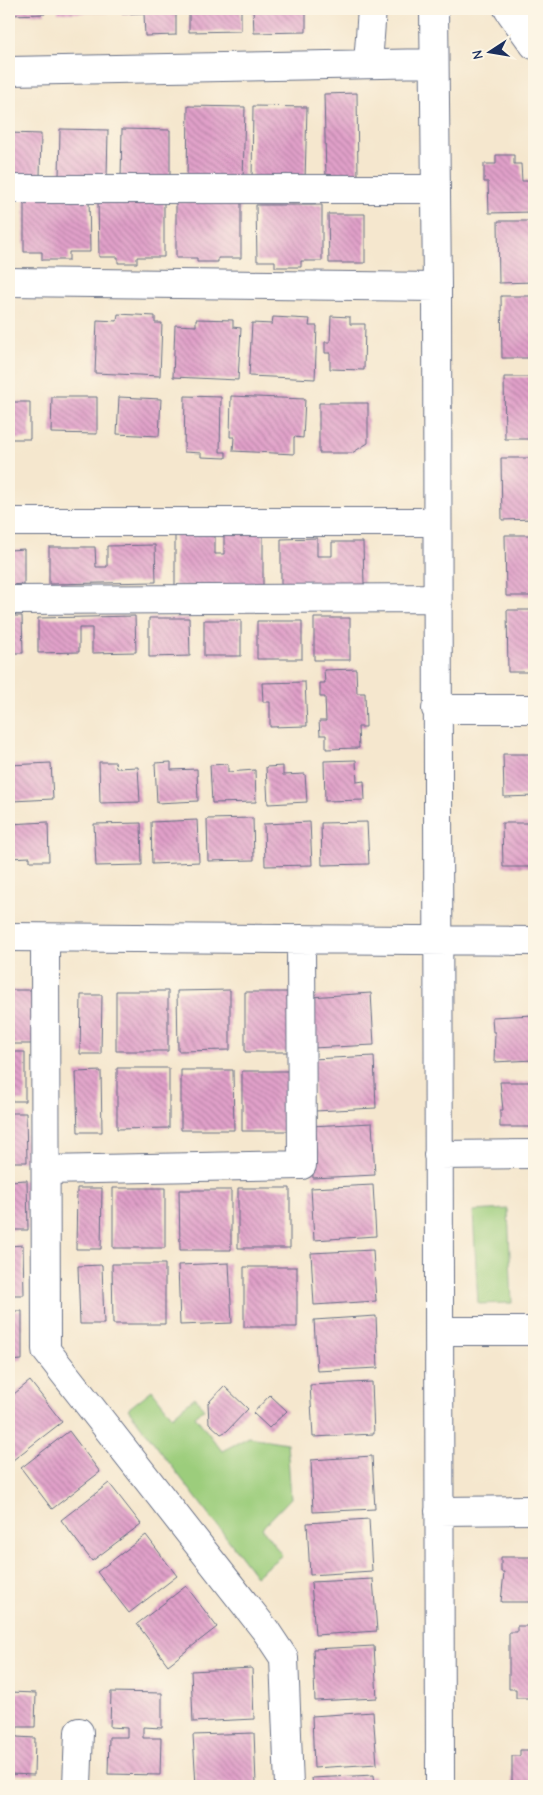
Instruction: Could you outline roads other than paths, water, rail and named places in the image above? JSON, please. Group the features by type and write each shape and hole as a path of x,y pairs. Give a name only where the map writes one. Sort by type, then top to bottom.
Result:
{"street":[{"path":"368,64 372,9"},
{"path":"434,9 434,189 437,287 436,710 440,1786"},
{"path":"508,9 534,44"},
{"path":"9,70 434,63"},
{"path":"9,189 434,189"},
{"path":"9,282 437,287"},
{"path":"9,522 436,522"},
{"path":"9,600 436,598"},
{"path":"436,710 534,709"},
{"path":"9,937 534,941"},
{"path":"45,938 46,1350 266,1631 284,1658 289,1786"},
{"path":"46,1170 302,1165 301,939"},
{"path":"438,1155 534,1154"},
{"path":"439,1331 534,1331"},
{"path":"439,1511 534,1510"},
{"path":"77,1786 78,1732"}]}
